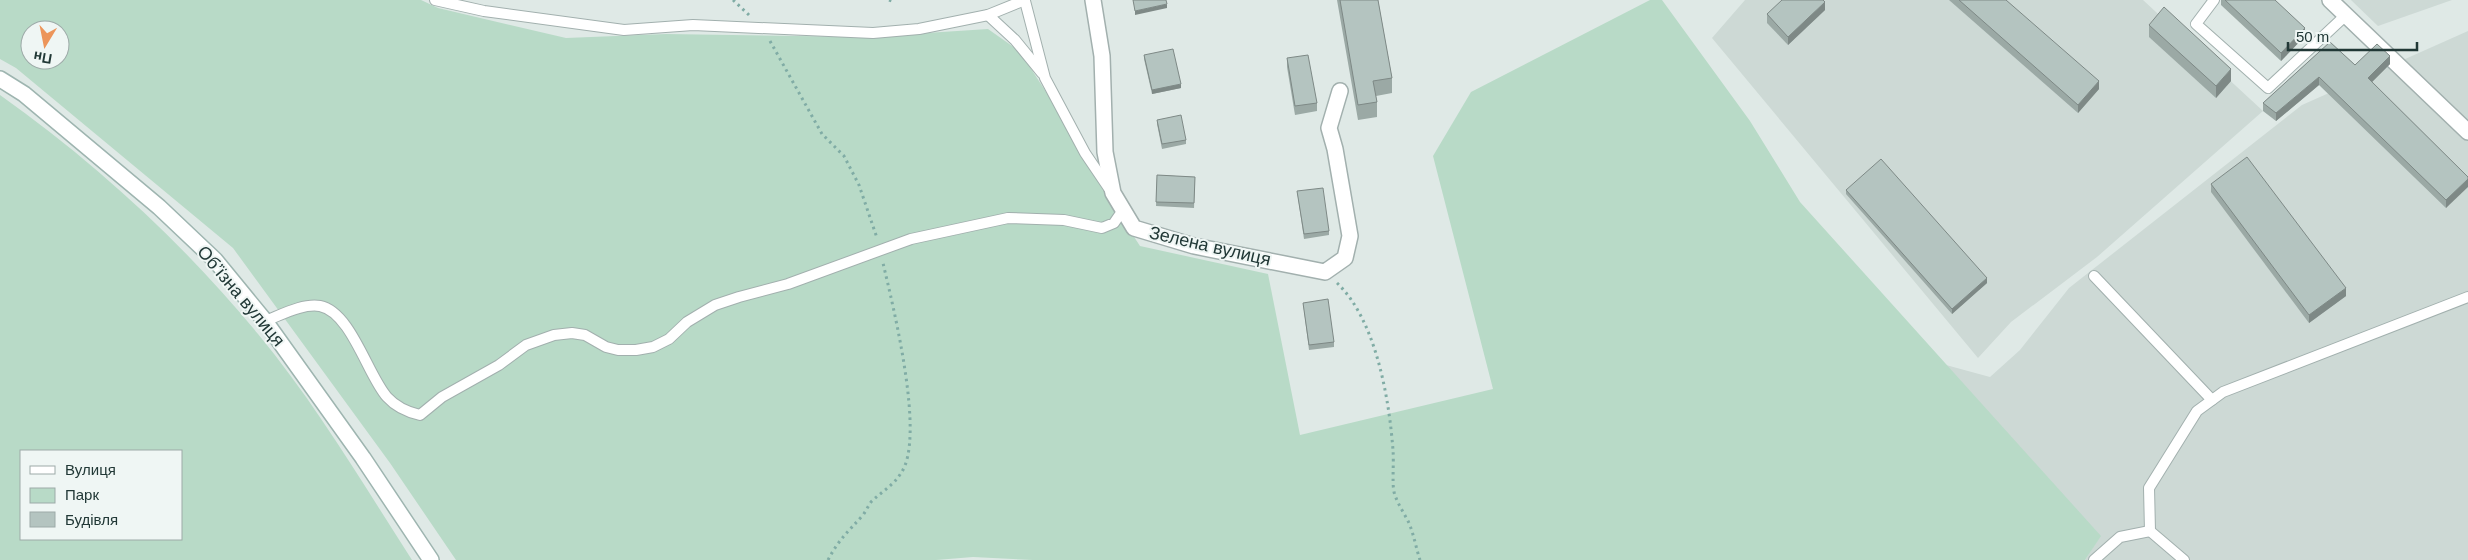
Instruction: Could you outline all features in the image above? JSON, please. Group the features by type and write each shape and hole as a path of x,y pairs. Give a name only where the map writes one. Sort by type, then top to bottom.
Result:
{"street":[{"name":"Зелена вулиця","path":"1092,0 1102,56 1106,152 1113,193 1134,228 1194,246 1325,272"},
{"path":"2330,0 2468,132"},
{"name":"Об’їзна вулиця","path":"0,79 24,94 159,206 214,260 265,321 363,458 431,560"},
{"path":"1325,272 1345,258 1350,236 1335,149 1329,128 1340,90"}],"lane":[{"path":"435,0 484,11 624,30 693,25 762,26 873,33 919,29 988,16 1025,1 1045,78"},
{"path":"2214,0 2196,24 2268,88 2346,15"},
{"path":"988,16 1015,40 1045,78 1085,153 1113,193"},
{"path":"265,321 302,307 321,306 335,314 351,334 387,398 405,411 420,415 442,397 499,365 526,346 554,335 572,333 585,335 606,347 618,350 636,350 653,347 669,340 687,322 715,305 788,284 911,239 1008,218 1064,220 1102,228 1114,222 1123,210"},
{"path":"2094,276 2212,400"},
{"path":"2180,559 2150,531 2148,488 2197,411 2223,392 2468,297"},
{"path":"2094,560 2120,537 2150,531"}],"path":[{"path":"889,0 895,2"},
{"path":"762,26 822,134 844,156 859,185 880,251 897,320 905,372 911,426 910,447 903,472 836,543 828,560"},
{"path":"1325,272 1344,290 1360,317 1374,349 1390,418 1395,476 1394,491 1409,524 1420,560"}],"shaded area":[{"path":"1745,0 2143,0 2263,111 2097,257 2011,322 1978,358 1712,38"},
{"path":"2351,0 2452,0 2378,26"},
{"path":"2468,31 2468,560 2085,560 2100,536 1946,365 1990,377 2020,350 2069,288 2302,105"}],"green space":[{"path":"0,0 421,0 438,8 566,38 666,34 865,37 988,29 1015,48 1026,61 1048,95 1087,165 1140,246 1268,274 1300,435 1493,389 1433,156 1471,92 1650,0 1662,0 1750,121 1800,202 2101,536 2085,560 1033,560 973,557 936,560 456,560 390,463 233,248 16,68 0,59"},
{"path":"0,95 70,148 137,206 200,268 230,301 300,388 412,560 0,560"}],"building":[{"path":"1133,0 1166,0 1167,4 1135,11"},
{"path":"1340,0 1378,0 1392,78 1373,81 1377,102 1358,105"},
{"path":"1782,0 1823,0 1825,2 1788,37 1767,14"},
{"path":"1959,0 2006,0 2099,81 2078,105"},
{"path":"2225,0 2275,0 2305,28 2281,53"},
{"path":"2164,7 2231,69 2216,86 2149,25"},
{"path":"2330,42 2355,65 2377,44 2390,56 2368,78 2468,177 2446,200 2319,77 2276,113 2263,103"},
{"path":"1173,49 1181,84 1152,90 1144,55"},
{"path":"1308,55 1317,103 1295,106 1287,58"},
{"path":"1181,115 1186,140 1162,144 1157,120"},
{"path":"2247,157 2346,288 2309,315 2211,184"},
{"path":"1881,159 1987,278 1952,309 1846,190"},
{"path":"1157,175 1195,177 1194,203 1156,202"},
{"path":"1323,188 1329,231 1304,234 1297,191"},
{"path":"1328,299 1334,342 1309,345 1303,303"}]}
